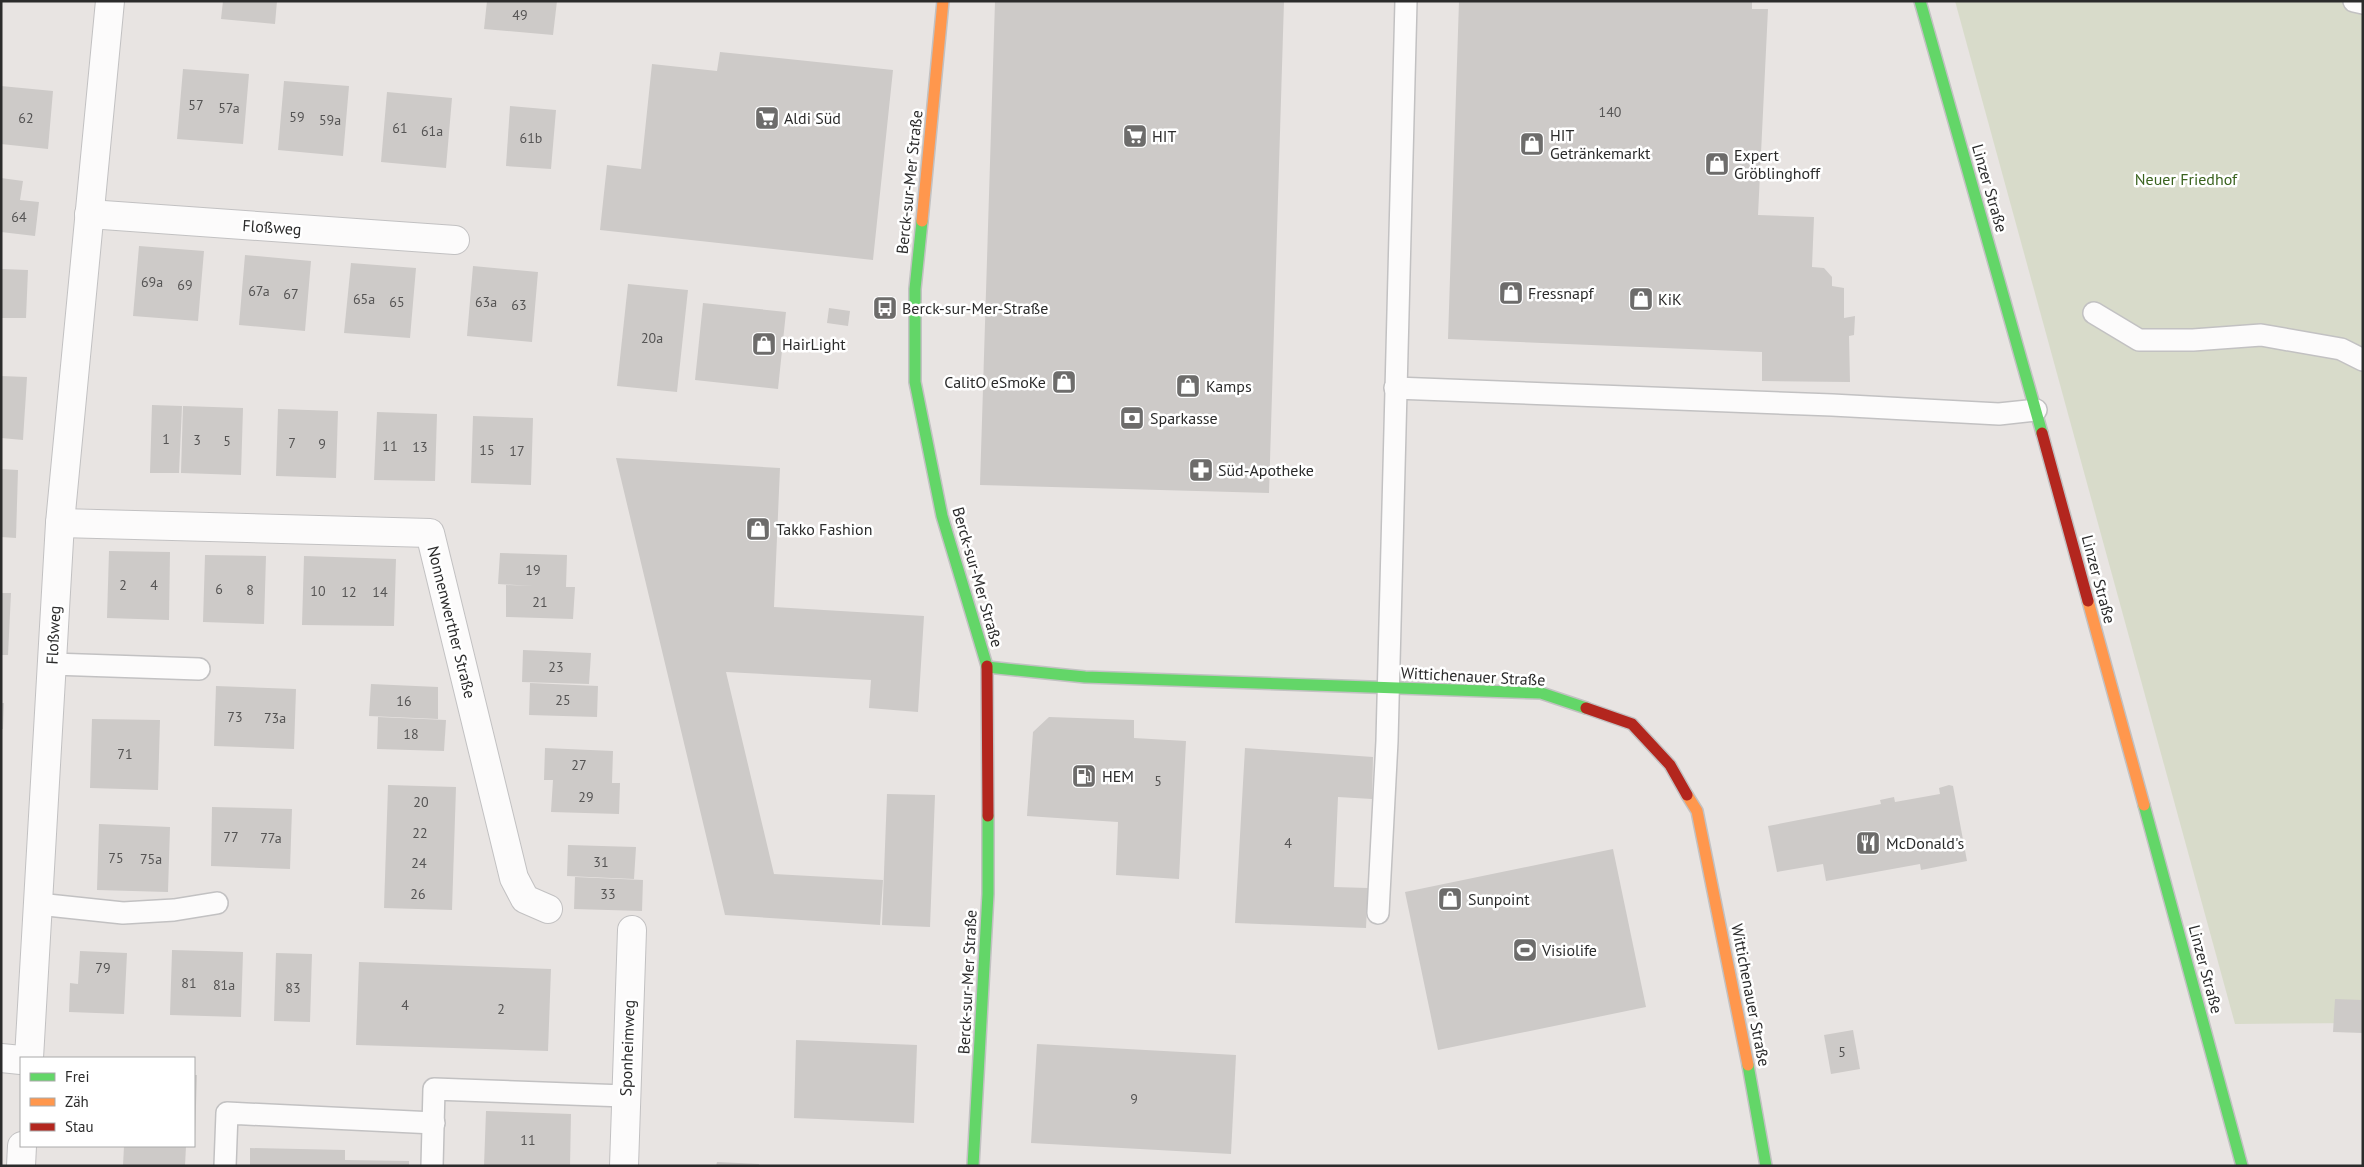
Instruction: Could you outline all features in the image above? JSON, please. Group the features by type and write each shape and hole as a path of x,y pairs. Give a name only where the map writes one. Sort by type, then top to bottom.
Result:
{"street":[{"name":"Floßweg","path":"29,1057 60,523 110,1"},
{"name":"Berck-sur-Mer Straße","path":"943,1 915,288 915,382 942,516 987,667 988,894 973,1166"},
{"name":"Linzer Straße","path":"1920,1 2036,410 2242,1166"},
{"name":"Floßweg","path":"90,214 455,240"},
{"name":"Nonnenwerther Straße","path":"60,523 430,533 514,878 525,900 548,909"},
{"name":"Wittichenauer Straße","path":"987,667 1095,677 1541,693 1632,724 1670,764 1697,810 1748,1063 1766,1166"},
{"name":"Sponheimweg","path":"624,1166 632,930"},
{"path":"1,1058 20,1060"},
{"path":"21,1166 22,1147"}],"lane":[{"path":"1378,913 1387,688 1406,1"},
{"path":"2354,1 2363,3"},
{"path":"2094,312 2139,340 2193,340 2261,335 2341,349 2363,360"},
{"path":"1396,388 1924,409 1998,414 2036,410"},
{"path":"52,664 199,669"},
{"path":"38,904 123,913 174,910 217,903"},
{"path":"432,1166 434,1089 625,1096"},
{"path":"225,1166 227,1113 434,1123"}],"green space":[{"name":"Neuer Friedhof","path":"1955,1 2363,1 2363,1023 2235,1024"}],"building":[{"path":"223,1 277,1 275,24 221,19"},
{"path":"487,1 557,1 553,35 484,29"},
{"path":"995,1 1284,1 1269,493 980,485"},
{"path":"1459,1 1752,1 1752,9 1768,9 1758,215 1814,217 1812,267 1824,268 1832,277 1832,286 1844,288 1844,318 1855,316 1854,335 1849,336 1850,382 1762,381 1762,352 1448,339"},
{"name":"Aldi Süd","path":"720,52 893,70 873,260 600,230 607,165 641,169 652,64 717,71"},
{"path":"183,69 249,74 243,144 177,139"},
{"path":"284,81 349,86 343,156 278,150"},
{"path":"1,86 53,91 48,149 1,144"},
{"path":"387,92 452,98 446,168 381,162"},
{"path":"510,106 556,110 551,169 506,166"},
{"path":"1,178 23,181 20,200 39,202 35,236 1,232"},
{"path":"139,246 204,251 198,321 133,316"},
{"path":"245,255 311,261 305,331 239,325"},
{"path":"351,263 416,268 410,338 344,333"},
{"path":"473,266 538,272 532,342 467,336"},
{"path":"1,269 28,270 26,318 1,318"},
{"path":"628,284 688,290 677,392 617,386"},
{"path":"703,303 786,312 778,389 695,380"},
{"path":"829,308 850,311 848,326 827,323"},
{"path":"1,376 27,377 23,440 1,438"},
{"path":"152,405 182,406 179,473 150,473"},
{"path":"183,406 243,408 241,475 181,473"},
{"path":"278,409 338,411 336,478 276,476"},
{"path":"377,412 437,414 435,481 374,480"},
{"path":"473,416 533,418 531,485 471,483"},
{"path":"616,458 780,468 774,607 924,616 918,712 869,708 871,680 726,672 774,874 883,880 880,925 725,915"},
{"path":"1,469 18,470 16,538 1,537"},
{"path":"109,551 170,552 169,620 107,618"},
{"path":"500,553 567,555 566,587 575,587 573,619 506,617 506,585 534,586 498,584"},
{"path":"205,555 266,556 264,624 203,622"},
{"path":"304,556 396,559 394,626 302,625"},
{"path":"1,593 11,593 8,655 1,655"},
{"path":"523,650 591,653 589,684 522,682"},
{"path":"530,683 598,686 597,717 529,715"},
{"path":"371,684 438,687 438,719 369,716"},
{"path":"216,686 296,689 294,749 214,746"},
{"path":"1,703 4,703 3,729 1,729"},
{"path":"378,717 446,720 444,751 377,749"},
{"path":"1049,717 1134,720 1134,738 1186,741 1179,879 1116,875 1118,822 1027,816 1033,732"},
{"path":"92,719 160,720 158,790 90,788"},
{"path":"545,748 613,751 612,783 620,783 619,814 551,812 553,780 544,780"},
{"path":"1245,748 1373,757 1372,799 1338,797 1334,887 1368,888 1366,928 1235,923"},
{"path":"388,785 456,787 452,910 384,908"},
{"name":"McDonald's","path":"1949,785 1953,786 1967,861 1921,870 1920,864 1826,881 1823,864 1777,872 1768,826 1881,804 1880,800 1894,797 1895,802 1940,794 1939,788"},
{"path":"887,794 935,795 930,927 882,925"},
{"path":"212,807 292,809 290,869 211,866"},
{"path":"99,824 170,827 168,892 97,890"},
{"path":"568,845 636,847 634,879 567,876"},
{"name":"Visiolife","path":"1613,849 1646,1007 1438,1050 1405,892"},
{"path":"575,877 643,880 642,911 574,909"},
{"path":"172,950 243,952 241,1017 170,1015"},
{"path":"80,951 127,953 124,1014 69,1012 70,983 78,984"},
{"path":"276,953 312,954 310,1022 274,1021"},
{"path":"359,962 551,969 548,1051 356,1045"},
{"path":"2335,999 2363,1000 2363,1033 2333,1032"},
{"path":"1853,1030 1860,1069 1831,1074 1824,1035"},
{"path":"796,1040 917,1045 914,1123 794,1118"},
{"path":"1037,1044 1236,1055 1231,1154 1031,1143"},
{"path":"195,1075 197,1075 195,1135"},
{"path":"486,1111 571,1114 570,1166 484,1166"},
{"path":"124,1147 186,1147 185,1166 123,1166"},
{"path":"250,1148 345,1150 345,1160 409,1161 409,1166 250,1166"},
{"path":"717,1162 759,1164 759,1166 716,1166"}],"traffic: fast":[{"path":"1920,1 2042,433"},
{"path":"922,221 915,289 915,382 942,516 987,666"},
{"path":"987,667 1085,677 1541,693 1586,708"},
{"path":"2144,805 2242,1166"},
{"path":"973,1166 988,894 988,816"},
{"path":"1748,1065 1766,1166"}],"traffic: slow":[{"path":"922,221 943,1"},
{"path":"2088,601 2144,805"},
{"path":"1687,795 1697,811 1748,1065"}],"traffic: jam":[{"path":"2042,433 2088,601"},
{"path":"987,666 988,816"},
{"path":"1586,708 1632,724 1670,765 1687,795"}],"place":[{"name":"Aldi Süd","path":"767,118"},
{"name":"HIT","path":"1135,136"},
{"name":"HIT Getränkemarkt","path":"1532,144"},
{"name":"Expert Gröblinghoff","path":"1717,164"},
{"name":"Fressnapf","path":"1511,293"},
{"name":"KiK","path":"1641,299"},
{"name":"Berck-sur-Mer-Straße","path":"885,308"},
{"name":"HairLight","path":"764,344"},
{"name":"CalitO eSmoKe","path":"1064,382"},
{"name":"Kamps","path":"1188,386"},
{"name":"Sparkasse","path":"1132,418"},
{"name":"Süd-Apotheke","path":"1201,470"},
{"name":"Takko Fashion","path":"758,529"},
{"name":"HEM","path":"1084,776"},
{"name":"McDonald's","path":"1868,843"},
{"name":"Sunpoint","path":"1450,899"},
{"name":"Visiolife","path":"1525,950"}]}
